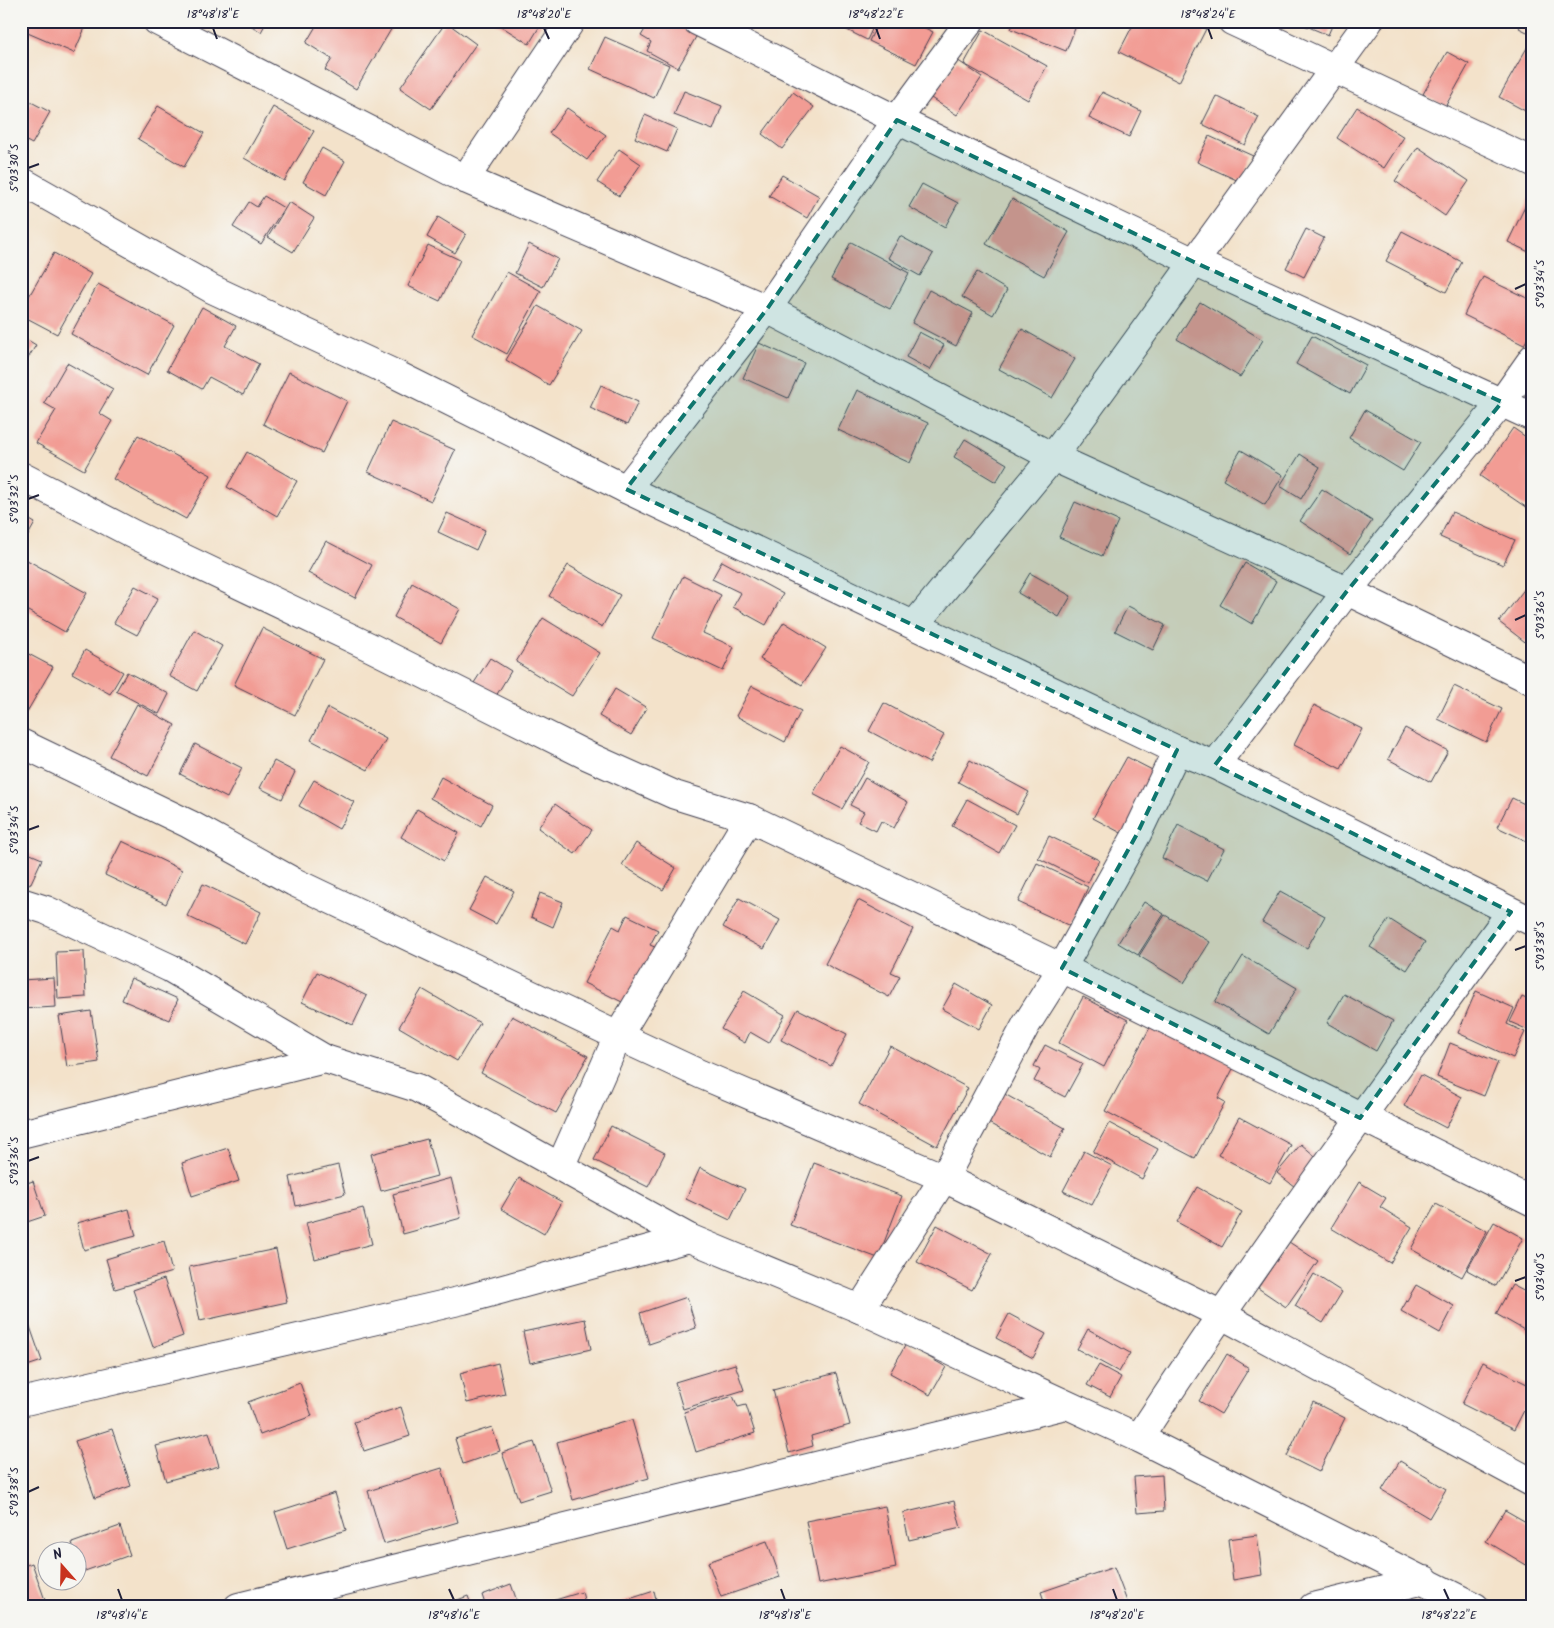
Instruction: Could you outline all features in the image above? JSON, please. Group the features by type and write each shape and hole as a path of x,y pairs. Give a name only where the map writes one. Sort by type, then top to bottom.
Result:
{"street":[{"path":"465,179 571,21"},
{"path":"698,21 897,120 1194,262 1533,417"},
{"path":"626,489 766,309 897,120 970,21"},
{"path":"1232,21 1533,162"},
{"path":"915,624 1053,457 1368,21"},
{"path":"162,22 465,179 766,309 1053,457 1347,591 1533,681"},
{"path":"21,181 212,289 393,373 626,489 915,624 1177,750 1215,765 1526,917 1360,1118 1220,1314 1139,1438"},
{"path":"1215,765 1347,591 1502,402 1533,358"},
{"path":"21,476 133,534 372,648 588,756 675,795 749,818 1062,968 1360,1118 1533,1202"},
{"path":"21,743 189,824 294,882 618,1036 700,1074 944,1178 1220,1314 1533,1483"},
{"path":"860,1309 944,1178 1026,1025 1062,968 1137,834 1177,750"},
{"path":"561,1166 618,1036 749,818"},
{"path":"21,902 46,910 170,968 325,1059 417,1088 689,1238 860,1309 1139,1438 1425,1580 1475,1607"},
{"path":"21,1134 325,1059"},
{"path":"21,1402 463,1300 689,1238"},
{"path":"238,1607 1066,1405"},
{"path":"1313,1607 1425,1580"}],"highlighted area":[{"path":"897,120 1194,262 1502,402 1347,591 1215,765 1511,912 1360,1118 1062,968 1137,834 1177,750 626,489 767,309"}],"building":[{"path":"27,21 88,21 74,53 23,31"},
{"path":"244,21 267,21 261,32"},
{"path":"319,21 385,21 393,26 356,89 325,70 332,59 306,43"},
{"path":"493,21 543,21 529,44"},
{"path":"650,21 684,21 700,30 678,68 647,51 651,42 641,36"},
{"path":"839,21 876,21 867,40 837,25"},
{"path":"879,21 911,21 933,32 916,64 869,41"},
{"path":"1015,21 1078,21 1066,51 1011,29"},
{"path":"1135,21 1190,21 1206,29 1179,82 1119,52"},
{"path":"1294,21 1334,21 1328,35"},
{"path":"1523,21 1533,21 1533,35 1519,28"},
{"path":"446,22 476,44 431,109 400,88"},
{"path":"983,30 1047,66 1028,100 964,64"},
{"path":"605,37 669,65 654,98 590,69"},
{"path":"1528,46 1533,49 1533,115 1499,97"},
{"path":"1447,52 1469,64 1445,107 1423,94"},
{"path":"957,60 982,77 957,115 931,98"},
{"path":"684,91 722,106 713,130 674,115"},
{"path":"793,92 814,107 782,149 762,134"},
{"path":"1102,92 1141,111 1129,137 1089,118"},
{"path":"1216,96 1259,117 1245,145 1202,124"},
{"path":"31,102 50,112 32,144 21,138 21,120"},
{"path":"158,106 204,133 184,167 138,139"},
{"path":"273,107 314,131 284,181 244,158"},
{"path":"1357,107 1404,137 1384,168 1337,138"},
{"path":"567,108 606,135 587,160 549,133"},
{"path":"645,115 677,129 667,152 635,138"},
{"path":"1209,136 1253,156 1241,182 1197,162"},
{"path":"1418,147 1469,181 1445,216 1395,181"},
{"path":"322,148 345,161 326,195 303,182"},
{"path":"619,149 641,164 619,196 597,182"},
{"path":"782,175 819,196 807,218 769,196"},
{"path":"922,184 958,203 945,227 909,207"},
{"path":"1533,190 1533,254 1508,242"},
{"path":"264,196 284,208 261,244 233,227 249,202 257,207"},
{"path":"1012,199 1069,232 1044,276 986,244"},
{"path":"289,202 314,218 293,252 268,237"},
{"path":"438,217 466,234 455,253 427,237"},
{"path":"1306,229 1324,238 1304,277 1286,268"},
{"path":"1402,231 1462,262 1446,292 1386,261"},
{"path":"900,236 933,254 920,276 888,258"},
{"path":"851,242 909,273 890,309 831,279"},
{"path":"529,244 558,259 543,287 515,273"},
{"path":"428,245 460,260 440,301 408,286"},
{"path":"54,253 91,274 57,334 21,315 21,310"},
{"path":"507,272 541,291 507,354 472,335"},
{"path":"977,272 1007,290 993,315 962,297"},
{"path":"1483,277 1533,301 1533,328 1524,345 1464,315"},
{"path":"98,284 174,325 147,375 71,334"},
{"path":"929,290 973,313 956,346 912,323"},
{"path":"1200,302 1263,340 1240,377 1177,339"},
{"path":"538,306 582,331 549,385 506,360"},
{"path":"202,307 236,326 225,346 259,364 243,395 209,377 202,389 167,370"},
{"path":"1022,329 1075,359 1052,398 999,369"},
{"path":"919,332 944,345 930,370 906,357"},
{"path":"21,336 36,345 21,370"},
{"path":"1312,336 1366,365 1350,394 1296,364"},
{"path":"759,343 804,363 788,398 743,378"},
{"path":"67,363 113,389 99,413 112,421 84,470 36,443 56,410 44,403"},
{"path":"289,372 347,401 322,453 263,424"},
{"path":"601,385 638,402 627,425 590,408"},
{"path":"857,390 928,423 910,463 838,430"},
{"path":"1365,410 1421,442 1403,471 1349,438"},
{"path":"391,422 455,450 431,501 368,472"},
{"path":"1513,428 1533,442 1533,512 1480,476"},
{"path":"138,435 211,475 186,519 113,479"},
{"path":"965,439 1007,464 996,482 954,457"},
{"path":"1241,450 1283,475 1265,505 1223,480"},
{"path":"247,452 297,481 277,516 227,487"},
{"path":"1300,454 1320,467 1301,499 1280,486"},
{"path":"1322,489 1372,521 1350,554 1300,521"},
{"path":"1075,502 1118,521 1102,556 1059,537"},
{"path":"1452,512 1515,540 1503,565 1440,537"},
{"path":"447,513 485,530 476,550 438,532"},
{"path":"21,515 35,523 21,548"},
{"path":"326,541 372,565 355,598 308,573"},
{"path":"27,560 87,593 65,632 21,607 21,570"},
{"path":"722,561 783,594 766,625 733,607 741,593 712,579"},
{"path":"1245,563 1276,581 1252,624 1220,605"},
{"path":"568,565 620,595 602,627 549,596"},
{"path":"1030,573 1071,596 1059,617 1018,593"},
{"path":"683,576 721,595 703,633 734,647 723,671 653,638"},
{"path":"1533,578 1533,648 1499,622"},
{"path":"412,583 460,609 441,643 394,617"},
{"path":"135,586 158,598 137,635 114,623"},
{"path":"1128,606 1165,625 1153,650 1115,631"},
{"path":"543,618 600,653 572,696 516,662"},
{"path":"784,622 826,648 802,685 760,659"},
{"path":"262,628 323,659 295,715 234,685"},
{"path":"194,630 222,646 197,691 169,676"},
{"path":"21,650 53,667 24,717 21,716"},
{"path":"85,650 123,672 110,694 72,673"},
{"path":"490,658 511,671 496,696 474,683"},
{"path":"127,672 169,694 159,714 116,691"},
{"path":"752,686 801,711 785,742 736,716"},
{"path":"1454,686 1502,709 1486,742 1438,719"},
{"path":"615,689 647,708 631,735 599,716"},
{"path":"884,703 944,735 929,763 869,731"},
{"path":"137,704 175,725 148,776 109,756"},
{"path":"1314,705 1362,729 1341,769 1294,745"},
{"path":"328,708 386,739 368,770 311,740"},
{"path":"1405,728 1448,751 1431,782 1388,759"},
{"path":"195,744 242,768 227,798 180,774"},
{"path":"840,746 869,762 842,809 813,794"},
{"path":"1127,757 1158,773 1125,835 1093,818"},
{"path":"970,760 1029,792 1017,814 958,782"},
{"path":"274,761 295,772 282,799 260,788"},
{"path":"441,777 492,805 481,826 430,798"},
{"path":"865,778 908,802 894,828 881,821 876,831 858,822 864,812 850,805"},
{"path":"314,780 354,802 339,829 299,806"},
{"path":"1512,798 1533,808 1533,844 1497,827"},
{"path":"967,799 1015,825 999,853 952,826"},
{"path":"555,804 592,830 575,854 538,828"},
{"path":"417,809 459,833 444,861 401,837"},
{"path":"1178,825 1224,849 1207,881 1162,858"},
{"path":"1049,836 1099,860 1088,883 1038,858"},
{"path":"122,841 182,870 166,904 105,875"},
{"path":"636,843 676,868 663,890 622,865"},
{"path":"21,850 42,859 30,885 21,881"},
{"path":"1037,863 1088,887 1070,926 1018,902"},
{"path":"487,877 514,891 496,924 469,910"},
{"path":"203,884 261,912 245,944 187,916"},
{"path":"1280,891 1325,916 1307,948 1262,922"},
{"path":"540,893 563,902 553,927 531,917"},
{"path":"739,898 780,920 764,949 723,927"},
{"path":"858,900 913,929 891,972 900,976 889,997 825,964"},
{"path":"1144,902 1164,914 1138,955 1118,943"},
{"path":"627,915 658,930 650,945 657,948 628,1005 584,983 613,926 620,930"},
{"path":"1165,915 1210,942 1184,983 1139,956"},
{"path":"1389,919 1425,942 1407,970 1370,947"},
{"path":"84,951 86,997 58,999 56,952"},
{"path":"1243,956 1297,988 1269,1034 1215,1002"},
{"path":"317,972 367,996 353,1025 302,1002"},
{"path":"54,978 56,1007 21,1009 21,980"},
{"path":"131,978 178,999 169,1020 122,1000"},
{"path":"956,984 992,1005 979,1029 942,1009"},
{"path":"422,989 480,1023 457,1061 399,1027"},
{"path":"744,991 785,1015 769,1043 750,1032 745,1043 721,1029"},
{"path":"1476,991 1514,1008 1507,1024 1525,1032 1513,1058 1458,1033"},
{"path":"1344,994 1393,1021 1376,1051 1327,1023"},
{"path":"1083,997 1128,1020 1104,1067 1059,1043"},
{"path":"1522,997 1533,1002 1533,1032 1510,1022"},
{"path":"798,1009 847,1034 831,1066 781,1040"},
{"path":"91,1011 99,1062 67,1067 59,1016"},
{"path":"512,1016 588,1056 556,1113 481,1073"},
{"path":"1153,1022 1235,1065 1218,1098 1225,1102 1195,1158 1105,1111"},
{"path":"1450,1043 1498,1062 1484,1096 1437,1077"},
{"path":"1045,1045 1083,1064 1065,1097 1034,1081 1040,1070 1034,1066"},
{"path":"890,1046 968,1088 937,1146 859,1104"},
{"path":"1421,1075 1462,1097 1446,1128 1404,1106"},
{"path":"1001,1092 1065,1128 1050,1157 985,1121"},
{"path":"1239,1117 1291,1145 1270,1183 1218,1155"},
{"path":"1109,1123 1158,1149 1142,1179 1093,1152"},
{"path":"611,1126 665,1153 648,1187 594,1160"},
{"path":"427,1139 437,1176 381,1191 371,1154"},
{"path":"1301,1144 1322,1162 1299,1190 1277,1173"},
{"path":"228,1148 239,1181 192,1196 182,1163"},
{"path":"1084,1151 1112,1166 1092,1205 1063,1191"},
{"path":"814,1163 902,1196 878,1258 790,1225"},
{"path":"338,1165 345,1194 296,1206 290,1177"},
{"path":"700,1168 745,1189 730,1220 686,1199"},
{"path":"451,1178 461,1218 403,1234 393,1194"},
{"path":"519,1178 562,1202 544,1234 501,1209"},
{"path":"33,1181 45,1216 21,1224 21,1185"},
{"path":"1359,1182 1386,1198 1380,1207 1412,1227 1390,1263 1331,1228"},
{"path":"1197,1187 1242,1212 1222,1247 1177,1222"},
{"path":"1436,1204 1487,1231 1462,1277 1411,1249"},
{"path":"363,1208 372,1244 315,1259 306,1223"},
{"path":"129,1209 136,1236 84,1250 77,1223"},
{"path":"1494,1222 1523,1238 1496,1286 1467,1270"},
{"path":"937,1225 992,1254 972,1290 917,1262"},
{"path":"164,1241 172,1272 115,1289 106,1259"},
{"path":"1289,1242 1318,1261 1286,1307 1258,1288"},
{"path":"276,1249 287,1302 200,1321 189,1267"},
{"path":"1314,1274 1342,1292 1323,1323 1295,1306"},
{"path":"164,1279 183,1336 153,1347 133,1290"},
{"path":"1416,1285 1454,1306 1440,1333 1401,1311"},
{"path":"1512,1285 1533,1296 1533,1335 1496,1314"},
{"path":"687,1297 696,1328 649,1344 640,1313"},
{"path":"21,1301 42,1361 21,1368"},
{"path":"1009,1314 1046,1334 1033,1358 996,1338"},
{"path":"585,1319 591,1349 530,1363 523,1332"},
{"path":"1088,1329 1130,1353 1119,1372 1077,1349"},
{"path":"906,1344 946,1367 930,1395 890,1373"},
{"path":"1227,1354 1249,1368 1221,1414 1199,1401"},
{"path":"1483,1362 1533,1387 1533,1393 1514,1430 1462,1404"},
{"path":"498,1363 505,1394 467,1403 460,1373"},
{"path":"735,1364 744,1390 683,1409 675,1382"},
{"path":"1099,1365 1121,1377 1110,1397 1087,1385"},
{"path":"836,1373 850,1425 811,1436 813,1446 789,1453 773,1390"},
{"path":"300,1383 312,1416 260,1435 248,1402"},
{"path":"733,1396 738,1407 746,1405 755,1433 696,1452 684,1412"},
{"path":"1313,1402 1345,1418 1319,1472 1287,1456"},
{"path":"401,1407 410,1436 364,1451 354,1422"},
{"path":"632,1420 649,1478 573,1500 557,1442"},
{"path":"492,1427 500,1451 463,1464 455,1439"},
{"path":"112,1429 131,1486 95,1498 75,1441"},
{"path":"209,1432 219,1466 166,1481 156,1446"},
{"path":"534,1442 551,1491 519,1501 502,1453"},
{"path":"1400,1461 1446,1489 1429,1518 1382,1490"},
{"path":"442,1468 458,1522 384,1544 368,1491"},
{"path":"1162,1475 1164,1511 1137,1513 1134,1477"},
{"path":"335,1493 346,1530 287,1549 275,1512"},
{"path":"954,1501 961,1528 909,1540 903,1513"},
{"path":"885,1506 896,1568 818,1584 806,1521"},
{"path":"1505,1510 1533,1526 1533,1558 1528,1566 1486,1541"},
{"path":"120,1526 130,1555 88,1570 88,1540 80,1540"},
{"path":"1257,1535 1262,1575 1233,1580 1228,1539"},
{"path":"767,1541 780,1577 721,1597 708,1562"},
{"path":"32,1563 38,1580 38,1590 41,1590 46,1603 35,1607 21,1607 21,1567"},
{"path":"1114,1567 1129,1607 1046,1607 1041,1592"},
{"path":"511,1584 519,1607 486,1607 482,1595"},
{"path":"654,1591 658,1607 615,1607 614,1604"},
{"path":"582,1592 586,1607 535,1607 535,1606"},
{"path":"468,1596 472,1607 439,1607"}]}
